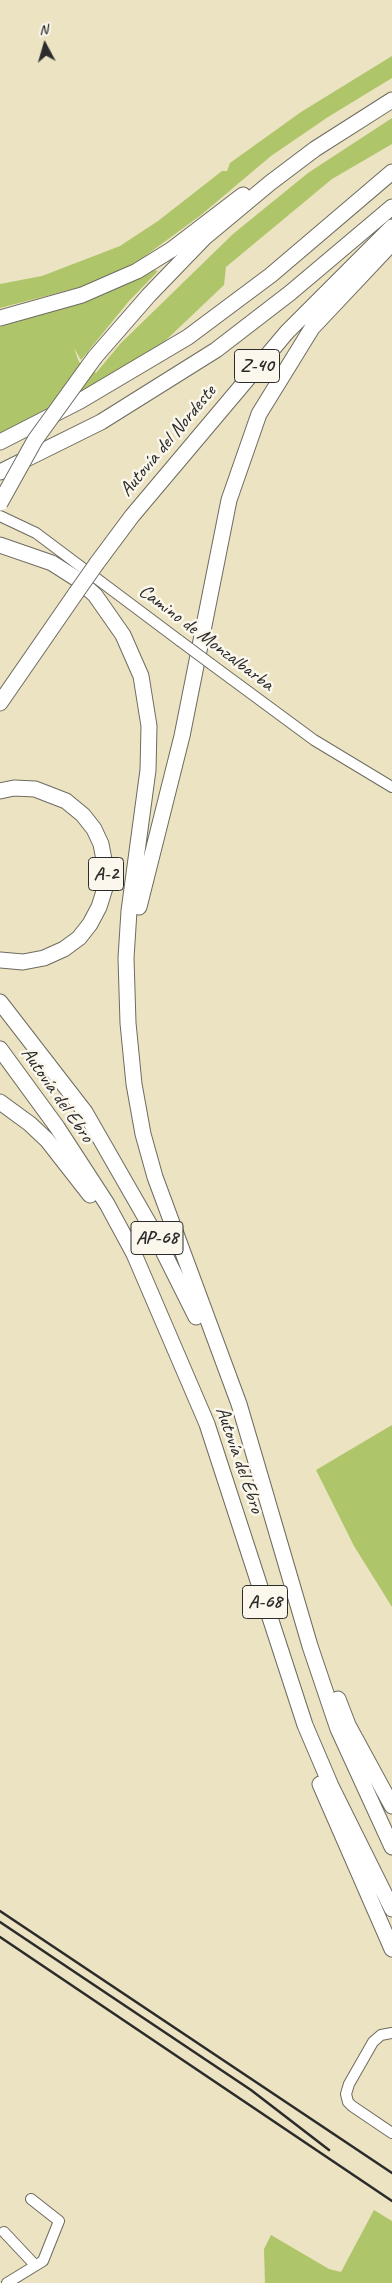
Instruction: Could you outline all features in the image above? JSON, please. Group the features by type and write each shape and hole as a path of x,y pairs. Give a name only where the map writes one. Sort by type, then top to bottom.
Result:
{"highway":[{"path":"0,503 36,440 95,357 149,294 204,238 270,182 315,149 392,100"},
{"path":"0,442 121,378 195,332 271,275 392,172"},
{"path":"0,318 82,295 137,271 171,250 236,198 270,182"},
{"path":"0,472 101,422 216,350 290,294 392,207"},
{"name":"Autovía del Nordeste","path":"0,703 97,563 144,500 275,346 392,226"},
{"path":"127,980 139,903 182,736 229,500 259,414 312,328 392,243"},
{"path":"0,545 52,563 77,579 95,595 123,635 141,676 149,726 148,770 129,911 127,980 130,1056 137,1102 147,1149 169,1218 239,1404 267,1499"},
{"name":"A-2","path":"0,791 14,788 35,789 66,801 83,815 97,836 106,870 99,907 90,924 79,938 64,949 44,958 24,962 0,960"},
{"name":"Autovía del Ebro","path":"0,1002 85,1112 152,1229 194,1311 234,1406 267,1499 310,1646 338,1729 392,1847"},
{"name":"Autovía del Ebro","path":"0,1049 58,1126 107,1204 134,1254 207,1424 305,1725 331,1786 392,1909"},
{"path":"0,1102 30,1124 64,1160 95,1202 149,1290"},
{"path":"286,1562 348,1725 392,1806"},
{"path":"305,1725 307,1746 322,1789 392,1950"}],"street":[{"name":"Camino de Monzalbarba","path":"0,516 36,533 314,740 392,787"},
{"path":"392,2033 381,2035 372,2042 349,2084 346,2094 348,2102 352,2106 392,2133"},
{"path":"7,2283 43,2261 59,2221 30,2199"},
{"path":"4,2232 35,2265"}],"green space":[{"path":"392,56 392,78 328,117 271,156 201,215 141,259 120,271 80,287 0,308 0,284 42,276 120,246 158,221 222,171 227,171 230,163 301,112"},
{"path":"392,118 392,144 332,179 226,267 224,285 165,341 112,375 0,433 0,327 100,296 153,270 158,271 129,301 81,360 74,348 79,362 96,373 120,344 233,234 308,173"},
{"path":"392,1425 392,1607 354,1546 316,1470"},
{"path":"374,2210 392,2221 392,2283 265,2283 264,2249 271,2235 329,2269 341,2272"}],"railway":[{"path":"0,1911 392,2173"},
{"path":"0,1922 251,2090 329,2150"},
{"path":"0,1937 392,2201"}]}
